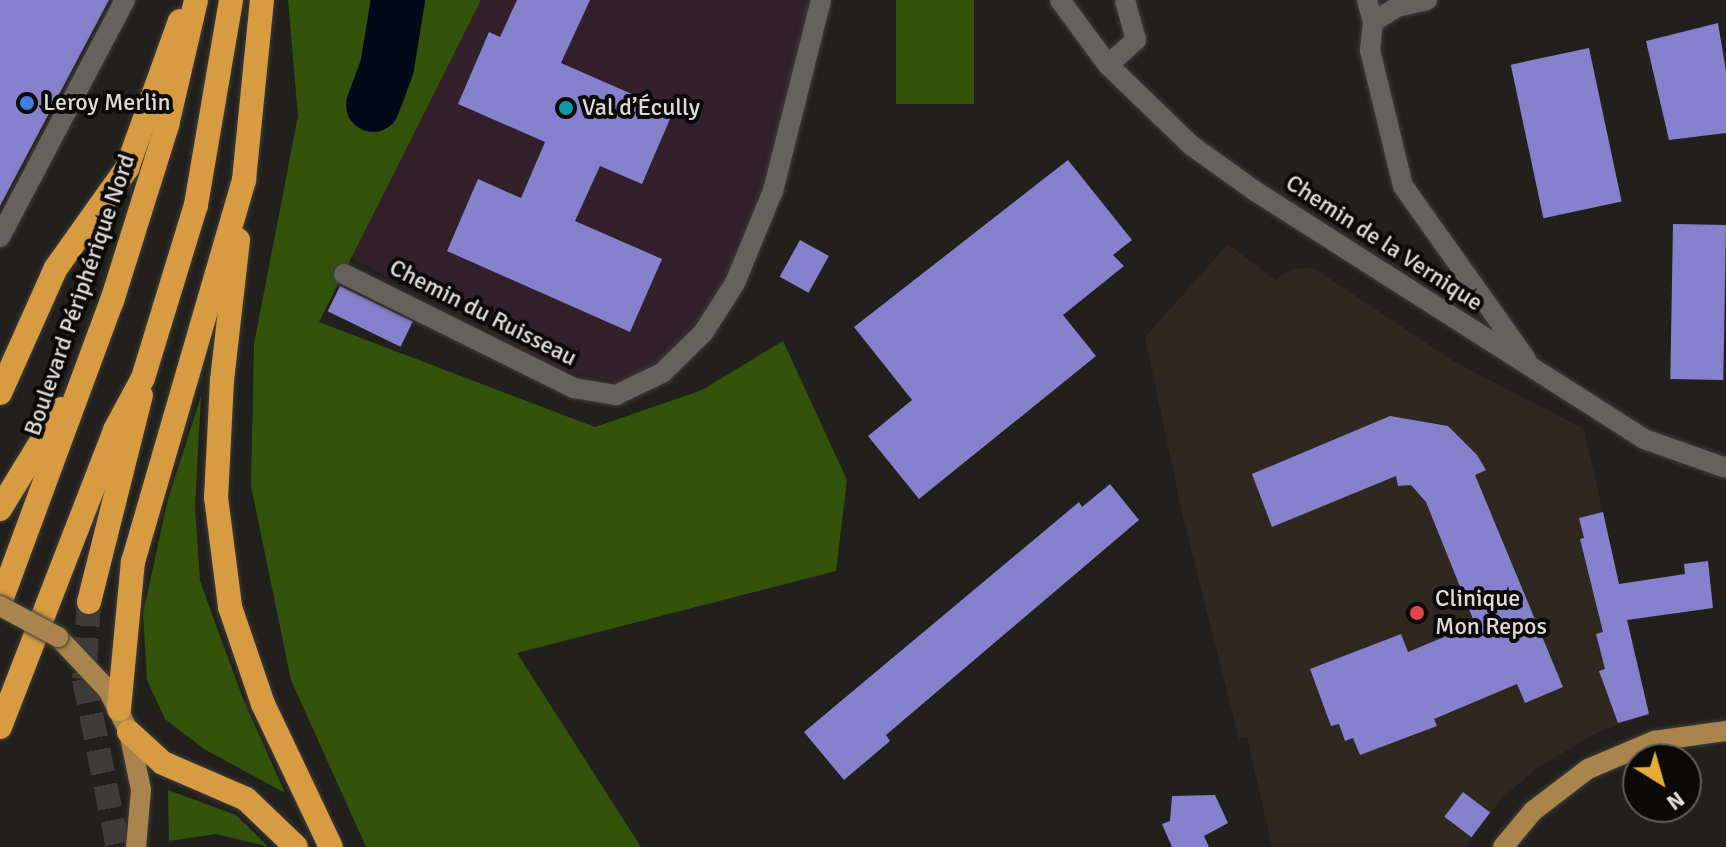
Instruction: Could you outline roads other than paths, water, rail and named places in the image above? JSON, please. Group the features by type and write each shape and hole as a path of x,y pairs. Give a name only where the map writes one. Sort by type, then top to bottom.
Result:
{"highway":[{"path":"0,393 56,268 127,168 156,75 189,0"},
{"name":"Boulevard Périphérique Nord","path":"0,605 89,362 167,125 196,0"},
{"path":"89,602 135,432 143,378 196,205 231,0"},
{"path":"262,0 222,380 216,497 230,607 263,704 331,847"},
{"path":"119,709 133,562 244,180"},
{"path":"0,509 89,362"},
{"path":"0,727 115,430 143,378"},
{"path":"129,732 163,763 246,799 296,847"}],"main road":[{"path":"0,605 58,637 92,668 119,709 129,732 141,790 136,847"},
{"path":"1503,847 1533,811 1588,769 1654,741 1726,731"}],"street":[{"path":"0,237 125,0"},
{"name":"Chemin du Ruisseau","path":"344,274 574,388 616,395 662,373 703,333 735,283 773,191 821,0"},
{"name":"Chemin de la Vernique","path":"1060,0 1108,65 1204,155 1304,226 1644,439 1726,468"},
{"path":"1108,65 1136,40 1125,0"},
{"path":"1367,0 1373,22 1370,50 1403,186 1533,369"},
{"path":"1373,22 1397,7 1427,0"}],"waterway":[{"path":"373,105 387,67 398,0"}],"tunnel":[{"path":"89,602 84,679 118,847"}],"place":[{"name":"Leroy Merlin","path":"27,103"},
{"name":"Val d’Écully","path":"566,108"},
{"name":"Clinique Mon Repos","path":"1417,613"}]}
